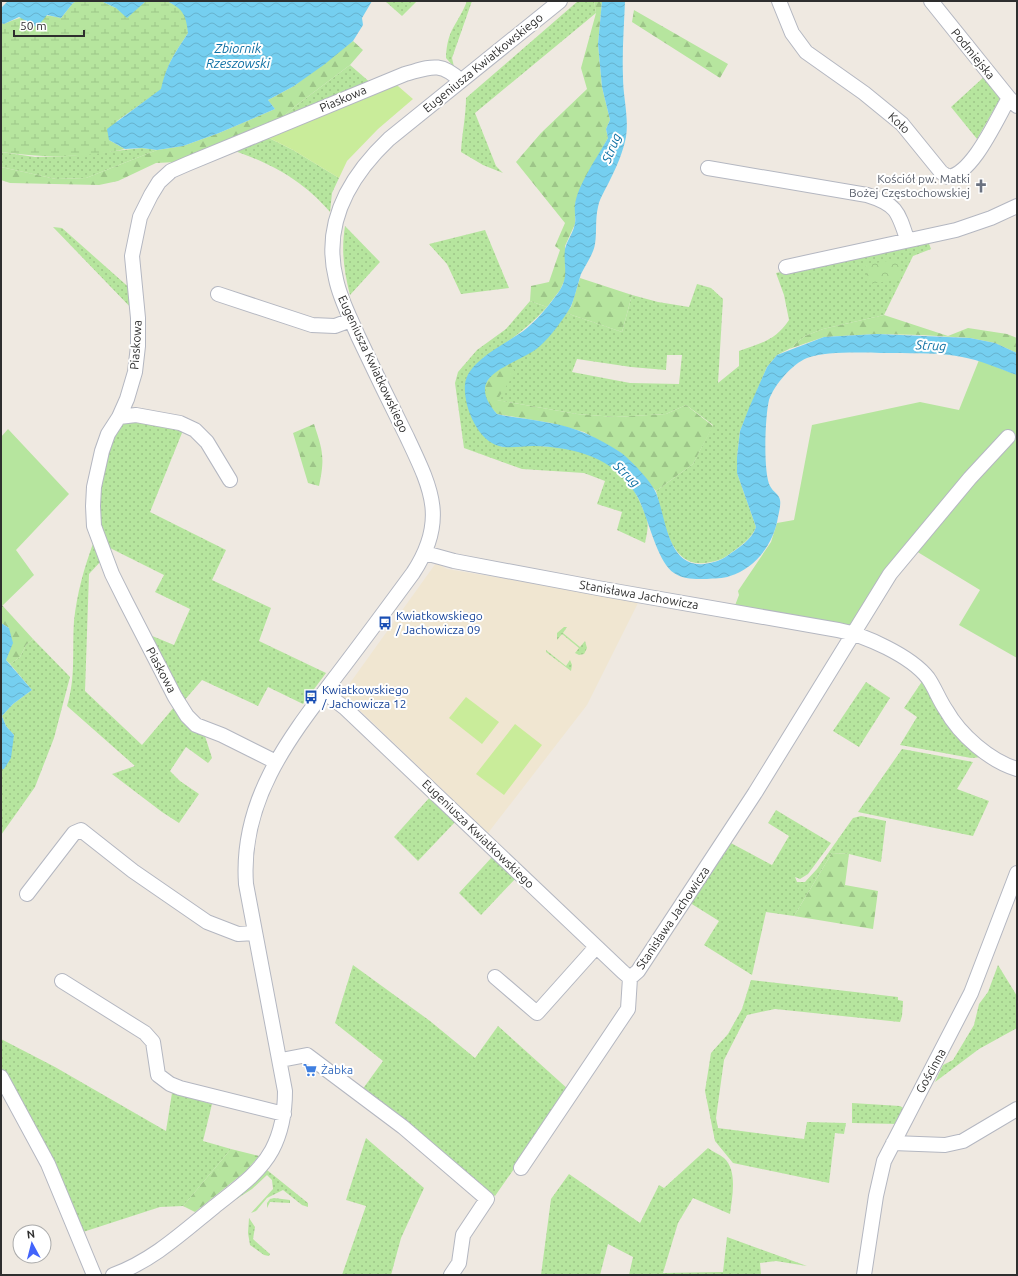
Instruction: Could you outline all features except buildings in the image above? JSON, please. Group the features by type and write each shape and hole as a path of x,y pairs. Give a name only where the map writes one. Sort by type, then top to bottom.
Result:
{"street":[{"name":"Eugeniusza Kwiatkowskiego","path":"113,1275 134,1266 159,1252 246,1181 256,1171 271,1151 278,1138 284,1114 285,1091 281,1060 246,884 247,843 260,798 276,762 297,729 413,573 425,553 432,530 433,504 427,480 352,320 336,280 332,248 336,223 346,192 355,177 372,155 560,1"},
{"name":"Koło","path":"779,1 792,33 806,52 864,93 902,124 941,172 948,177 956,174 979,152 1013,102"},
{"name":"Podmiejska","path":"931,1 1013,102"},
{"name":"Piaskowa","path":"276,762 222,735 196,725 188,716 175,696 112,574 94,526 93,506 95,481 102,451 108,434 119,418 127,399 135,372 138,346 138,318 133,270 134,241 140,217 150,195 171,171 405,74 427,68 444,68 450,70 461,81"},
{"path":"708,168 867,195 885,201 896,210 907,240"},
{"path":"786,267 956,230 991,218 1017,206"},
{"path":"218,294 312,325 335,326 352,320"},
{"path":"119,418 136,415 180,423 196,430 207,442 230,480"},
{"path":"854,633 890,574 970,478 1008,437"},
{"name":"Stanisława Jachowicza","path":"425,553 454,561 603,590 865,636 922,672 934,688 950,717 976,745 1000,763 1017,769"},
{"name":"Stanisława Jachowicza","path":"630,978 638,971 707,868 854,633"},
{"name":"Eugeniusza Kwiatkowskiego","path":"324,692 369,731 630,978"},
{"path":"27,894 74,833 81,830 133,871 207,922 238,934 255,933"},
{"name":"Gościnna","path":"864,1275 880,1173 893,1143 971,993 1017,873"},
{"path":"495,976 537,1013 596,947"},
{"path":"521,1168 628,1009 630,978"},
{"path":"62,981 145,1033 152,1042 158,1075 170,1084 180,1088 284,1114"},
{"path":"281,1060 307,1055 402,1127 487,1198 463,1235 460,1258 451,1275"},
{"path":"1,1077 48,1164 94,1275"},
{"path":"893,1143 929,1146 945,1145 957,1142 1017,1110"}],"shaded area":[{"path":"436,563 447,569 639,601 587,705 488,833 348,699 340,697"}],"green space":[{"path":"77,1 101,1 116,8 141,5 146,1 167,1 180,8 187,18 188,33 175,53 166,73 162,89 117,121 109,140 125,149 94,154 63,156 1,152 1,23 4,24 25,17 39,15 61,18 73,3"},
{"path":"385,1 417,1 402,16"},
{"path":"467,1 472,1 452,58 454,67 446,58 448,40"},
{"path":"578,1 594,1 596,13 475,113 496,166 503,173 483,165 461,152 466,98"},
{"path":"594,1 602,2 598,44 602,87 610,120 606,129 608,138 582,185 575,204 575,224 565,246 565,264 567,275 560,290 547,307 530,301 531,286 549,282 560,250 555,246 565,223 516,162 541,133 587,89 581,68 596,13"},
{"path":"634,10 728,64 720,78 632,22"},
{"path":"353,41 363,50 350,65 294,107 275,124 176,162 156,163 118,181 99,185 10,183 1,180 1,167 56,179 86,178 157,150 183,146 219,133 275,109 268,100 294,86"},
{"path":"350,65 372,84 275,124 294,107"},
{"path":"985,76 1001,97 977,139 951,107"},
{"path":"391,80 413,99 378,129 347,161 339,178 293,150 265,136"},
{"path":"265,136 293,150 339,178 332,193 330,212 308,190 285,174 247,155 232,150"},
{"path":"142,148 157,150 86,178 56,179 1,167 1,152 35,157 69,156"},
{"path":"345,226 380,262 350,295 344,261 343,244"},
{"path":"53,227 62,228 133,291 136,313"},
{"path":"485,230 509,288 461,294 447,264 429,244"},
{"path":"928,241 931,249 913,256 884,315 823,329 805,336 789,349 777,355 767,367 740,431 737,457 737,473 756,527 745,542 723,558 705,563 693,562 683,558 670,539 665,527 656,491 693,464 713,425 686,405 666,414 615,417 577,414 496,400 514,373 510,362 527,353 541,342 566,313 622,332 632,295 658,302 689,307 697,284 711,288 723,299 718,383 739,366 739,351 773,337 789,320 784,295 776,273","holes":["667,355 682,355 679,384 630,383 572,372 577,359 631,367 666,370"]},
{"path":"898,259 901,279 869,284 865,265"},
{"path":"580,278 632,295 622,332 566,313 571,307"},
{"path":"530,301 547,307 517,335 483,358 501,447 541,446 560,448 580,452 598,458 614,468 628,482 639,500 644,512 648,525 645,543 617,530 622,512 597,504 605,481 584,473 522,469 464,448 455,383 458,372 477,350 506,329"},
{"path":"884,315 948,336 968,328 1007,334 1017,338 1017,353 995,343 970,338 877,334 824,337 789,349 805,336 823,329"},
{"path":"979,360 1017,375 1017,658 959,625 980,590 911,548 853,629 734,608 739,595 738,591 771,542 777,523 794,520 812,425 920,402 959,410"},
{"path":"510,362 515,373 497,400 577,414 615,417 666,414 686,405 713,426 693,464 656,491 621,453 584,432 551,423 497,414 490,406 485,387 490,375"},
{"path":"126,420 184,428 150,512 226,550 212,580 271,608 259,641 326,673 303,704 268,687 258,706 202,680 182,703 145,633 174,645 190,609 155,592 164,575 104,545 96,523 97,487 118,426"},
{"path":"314,424 322,455 322,468 319,486 308,483 293,433"},
{"path":"8,429 69,494 16,550 34,575 2,606 1,437"},
{"path":"94,541 101,561 89,574 85,691 142,745 175,706 204,733 212,758 208,763 186,747 170,771 180,781 199,794 179,823 112,774 135,766 67,706 73,674 73,632 75,611 81,581"},
{"path":"1,604 33,639 26,645 20,657 10,664 6,660 9,628 1,623"},
{"path":"564,627 567,627 563,633 580,647 585,641 587,648 584,654 579,655 575,653 579,648 562,634 557,640 557,633"},
{"path":"33,639 70,677 54,738 35,787 1,835 1,769 4,769 14,735 6,726 2,716 13,704 32,690 10,664 20,657 26,645"},
{"path":"546,650 566,666 570,660 572,665 571,671 546,652"},
{"path":"923,680 983,757 971,758 900,745 917,717 904,708"},
{"path":"866,682 890,698 859,747 833,731"},
{"path":"466,697 499,722 482,744 449,718"},
{"path":"515,724 542,745 504,795 476,774"},
{"path":"902,749 973,762 957,789 989,801 973,836 858,812"},
{"path":"431,796 456,821 418,861 394,837"},
{"path":"776,810 831,843 808,874 800,879 795,877 797,882 805,882 817,869 853,818 861,816 886,821 881,862 849,854 832,853 794,916 766,912 752,975 704,945 719,921 687,901 729,842 772,865 789,836 768,823"},
{"path":"832,853 849,854 845,885 878,891 873,929 794,916"},
{"path":"493,856 516,878 481,915 459,893"},
{"path":"353,965 430,1021 475,1058 498,1026 569,1090 495,1196 362,1090 383,1061 335,1023"},
{"path":"998,965 1017,996 1017,1028 979,1049 935,1082 943,1065 953,1060 974,1025 979,1004 988,992"},
{"path":"751,980 898,997 898,1000 903,1001 900,1022 775,1009 747,1015 724,1060 716,1118 718,1128 804,1139 807,1122 846,1123 844,1134 835,1133 829,1183 733,1163 715,1141 705,1091 711,1053 728,1034 742,1009"},
{"path":"1,1039 55,1067 166,1131 172,1093 212,1104 203,1141 231,1149 183,1206 160,1207 83,1232 66,1190 1,1070"},
{"path":"852,1103 900,1106 905,1109 897,1124 852,1123"},
{"path":"366,1138 424,1188 401,1238 391,1275 342,1275 366,1206 346,1200"},
{"path":"708,1148 724,1158 731,1170 733,1177 733,1192 730,1214 693,1198 678,1223 663,1273 723,1272 727,1237 807,1266 776,1261 760,1263 761,1275 629,1275 633,1257 608,1244 600,1275 541,1275 551,1199 569,1174 640,1223 659,1185 664,1188"},
{"path":"231,1149 259,1156 246,1171 195,1212 183,1206"},
{"path":"267,1170 308,1203 308,1207 302,1205 283,1190 267,1198 256,1211 251,1213 273,1189 272,1180 267,1175 252,1189 235,1200"},
{"path":"270,1199 290,1200 290,1203 270,1202 267,1208 267,1203"},
{"path":"249,1218 255,1227 253,1239 270,1254 269,1256 264,1255 250,1245 248,1233"}],"water":[{"path":"8,1 77,1 73,3 61,18 47,15 37,27 19,17 4,24 1,23 1,8"},
{"path":"101,1 146,1 127,18 116,8"},
{"name":"Zbiornik Rzeszowski","path":"167,1 372,1 362,18 363,25 353,41 325,64 294,86 268,100 275,109 219,133 183,146 157,150 142,148 125,149 109,140 107,129 161,89 168,66 188,33 185,17 181,10"},
{"name":"Strug","path":"602,1 625,1 623,84 627,130 625,143 599,203 594,248 581,274 570,308 556,328 540,346 496,372 489,379 485,388 487,400 497,414 569,427 604,442 620,452 629,459 654,488 670,539 675,549 682,558 692,563 704,564 722,559 736,550 748,540 756,527 737,473 740,431 767,367 777,355 824,337 877,334 970,338 995,343 1017,353 1017,375 969,358 937,354 861,352 837,353 816,355 795,365 779,382 771,394 768,408 765,444 766,469 770,486 778,496 780,502 776,527 768,545 756,561 739,572 724,578 694,579 686,578 674,573 662,559 637,496 628,483 605,463 578,452 563,449 533,446 499,446 484,437 478,429 473,421 466,402 465,384 473,367 490,352 527,328 544,311 562,287 565,276 565,249 574,226 577,197 584,180 608,138 606,129 610,120 602,87 598,44"},
{"path":"1,623 9,628 13,643 6,660 32,690 13,704 2,716 6,726 14,735 11,758 4,769 1,769"}],"place":[{"name":"Kościół pw. Matki Bożej Częstochowskiej","path":"981,186"},
{"name":"Kwiatkowskiego / Jachowicza 09","path":"385,623"},
{"name":"Kwiatkowskiego / Jachowicza 12","path":"311,697"},
{"name":"Żabka","path":"310,1070"}]}
